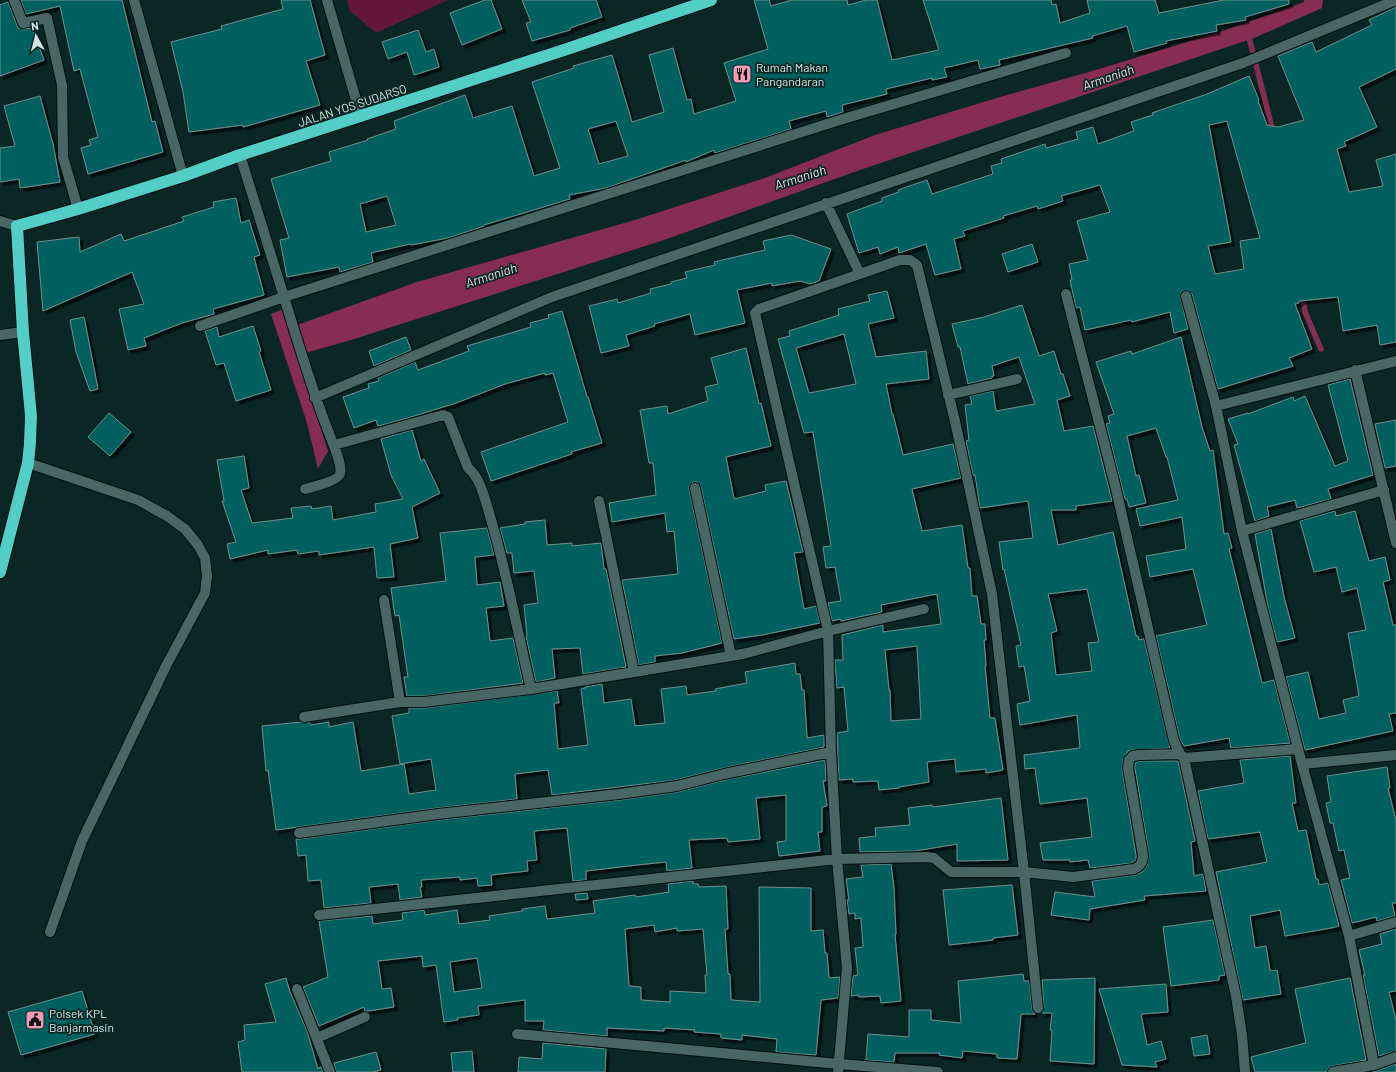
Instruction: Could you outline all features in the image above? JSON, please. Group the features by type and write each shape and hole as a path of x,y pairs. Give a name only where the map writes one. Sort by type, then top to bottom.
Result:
{"highway":[{"name":"JALAN YOS SUDARSO","path":"17,226 78,209 183,176 711,0"},
{"path":"0,572 28,463 31,416 23,332 17,226"}],"street":[{"path":"14,0 23,23 47,18 62,85 63,158 78,209"},
{"path":"134,0 183,176"},
{"path":"327,0 361,117"},
{"path":"315,398 552,297 1243,63 1396,0"},
{"path":"200,326 284,297 836,121 1066,53"},
{"path":"240,156 315,398 334,445 341,468 339,476 336,479 305,489"},
{"path":"826,203 860,274"},
{"path":"0,221 17,226"},
{"path":"838,1068 847,968 837,859 831,752 828,631 755,313 759,308 900,260 910,260 917,265 948,395 992,594 1038,1008"},
{"path":"1066,294 1115,485 1174,741 1182,756 1236,996 1242,1035 1245,1072"},
{"path":"1186,296 1216,406 1242,531 1298,749 1350,936 1374,1065"},
{"path":"0,335 23,332"},
{"path":"1216,406 1355,370 1396,361"},
{"path":"1355,370 1396,543"},
{"path":"948,395 1017,379"},
{"path":"334,445 444,415 448,417 468,468 473,472 484,495 502,564 531,689"},
{"path":"28,463 138,500 167,516 185,529 198,546 205,558 207,576 205,593 166,666 82,841 50,932"},
{"path":"695,488 731,656"},
{"path":"1242,531 1384,490"},
{"path":"599,501 634,672"},
{"path":"384,600 400,702"},
{"path":"304,717 400,702 424,702 531,689 731,656 748,653 828,631 924,609"},
{"path":"319,915 837,859 927,857 934,858 951,872 1024,872 1073,878 1134,869 1140,867 1143,861 1143,855 1128,768 1129,760 1133,756 1182,756 1298,749"},
{"path":"299,833 438,814 670,787 724,774 831,752"},
{"path":"1302,764 1396,755"},
{"path":"1350,936 1396,922"},
{"path":"297,989 330,1072"},
{"path":"317,1038 366,1017"},
{"path":"517,1034 838,1068 938,1072"},
{"path":"1333,1072 1374,1065 1396,1057"}],"shaded area":[{"path":"347,0 448,0 376,33 350,11"}],"water":[{"name":"Armaniah","path":"1304,0 1323,0 1322,8 1254,38 857,171 664,240 351,340 298,355 328,451 318,469 307,423 271,314 283,309 289,328 417,282 635,220 765,178 875,135 1220,32 1304,2"}],"building":[{"path":"21,0 122,0 152,122 155,121 163,152 88,174 81,148 91,145 89,140 98,137 80,69 74,71 60,6 26,14"},
{"path":"281,0 310,0 325,55 306,61 320,105 243,127 243,125 189,132 183,92 171,42 222,29 221,26 283,9"},
{"path":"485,0 491,0 502,29 462,45 450,13"},
{"path":"522,0 596,0 602,17 570,28 570,30 532,41 526,23 531,22"},
{"path":"754,0 769,0 771,6 792,0 847,0 848,5 866,0 877,0 892,60 939,50 923,0 1051,0 1052,5 1056,4 1060,23 1090,13 1087,0 1155,0 1159,13 1224,0 1289,0 1289,4 1245,17 1246,20 1216,25 1217,31 1166,41 1167,43 1134,52 1127,26 1092,36 1093,38 999,60 1000,65 980,69 978,60 944,68 947,77 932,80 932,78 886,89 887,94 842,105 843,112 827,117 826,111 789,121 791,129 715,153 714,150 686,162 686,160 606,188 569,195 570,199 484,225 448,238 410,244 371,253 373,262 340,272 339,267 287,277 280,240 289,238 271,179 331,161 329,152 368,140 367,139 396,129 394,121 465,95 473,118 512,106 534,176 560,168 532,82 574,68 573,66 612,55 632,122 664,112 649,55 673,48 687,100 691,99 694,114 736,101 724,63 768,49","holes":["616,121 628,156 599,164 588,129","387,196 396,225 366,232 360,204"]},
{"path":"8,2 18,28 32,28 44,60 0,76 0,5"},
{"path":"1396,7 1396,69 1359,87 1377,127 1344,142 1346,146 1337,149 1349,192 1383,186 1376,160 1396,154 1396,342 1380,345 1377,325 1343,331 1338,297 1299,301 1299,303 1295,304 1312,349 1289,358 1293,366 1218,389 1192,294 1188,290 1182,291 1180,295 1188,329 1174,333 1170,312 1132,322 1131,320 1085,330 1080,307 1076,308 1070,280 1072,280 1069,264 1088,260 1077,221 1110,212 1100,185 1061,196 1063,201 1038,209 1037,206 1003,216 1004,218 963,231 965,236 954,239 961,269 935,275 926,244 899,253 898,247 880,254 878,247 859,253 847,214 882,201 882,198 899,192 898,190 927,180 932,194 993,174 991,166 1002,163 1001,159 1045,144 1046,148 1078,139 1076,132 1093,127 1098,144 1134,131 1131,122 1207,94 1249,76 1267,125 1278,127 1304,120 1278,56 1312,42 1316,52 1372,25 1369,20","holes":["1227,121 1260,238 1240,241 1244,269 1215,274 1208,246 1231,242 1209,125"]},
{"path":"418,30 426,52 434,49 439,67 414,75 407,52 388,59 382,42"},
{"path":"40,96 53,144 60,182 20,188 19,179 0,182 0,148 15,146 4,106"},
{"path":"236,198 241,223 249,220 260,255 254,257 264,295 213,309 214,314 182,323 144,338 146,346 128,350 119,309 144,304 132,272 43,311 37,242 79,237 80,252 121,234 124,241 184,221 182,217 214,207 213,202"},
{"path":"791,235 831,249 819,281 810,284 800,281 772,286 772,283 737,290 745,323 695,335 690,314 654,324 655,326 626,335 629,346 601,353 589,306 617,299 618,303 651,293 650,289 687,278 685,272 715,265 714,262 765,250 763,241"},
{"path":"1032,244 1038,262 1008,272 1002,254"},
{"path":"887,291 894,318 868,324 876,357 926,351 929,379 886,384 903,455 953,444 961,478 912,489 922,531 962,525 968,568 970,568 972,596 977,596 981,624 985,624 985,666 990,718 995,718 1003,770 986,773 986,769 956,772 955,759 927,762 929,782 879,790 878,781 853,782 853,779 839,780 837,733 848,731 844,687 837,688 835,663 835,660 843,660 842,635 883,625 883,632 941,624 937,594 881,605 882,612 841,621 840,619 832,621 828,603 841,601 835,567 826,568 823,547 831,546 813,432 804,433 778,339 790,336 789,331 839,315 838,309 870,301 868,295","holes":["844,334 856,384 809,393 796,348","917,646 921,719 891,721 890,690 885,650"]},
{"path":"1022,305 1039,356 1054,351 1061,374 1063,374 1070,396 1057,400 1064,431 1093,426 1112,501 1076,506 1076,510 1051,510 1058,545 1113,532 1136,636 1138,636 1139,640 1144,639 1170,748 1132,750 1128,751 1123,759 1122,769 1136,855 1136,860 1132,863 1090,868 1088,860 1070,862 1070,860 1043,860 1040,843 1092,837 1087,798 1040,804 1035,768 1025,769 1024,755 1080,748 1077,715 1020,725 1017,704 1030,701 1024,666 1019,667 1016,646 1021,645 1004,569 1003,570 999,542 1033,538 1028,501 980,508 975,475 973,475 966,441 969,440 965,405 972,404 970,396 993,391 996,411 1035,404 1019,357 992,366 994,376 992,376 992,378 968,384 960,347 958,347 952,324 984,317","holes":["1087,589 1099,642 1088,643 1092,671 1056,675 1051,633 1057,631 1048,594"]},
{"path":"562,311 602,443 571,452 572,454 491,481 481,452 568,422 553,373 545,375 545,373 505,384 456,403 408,418 378,426 376,420 354,428 343,397 369,388 368,384 379,381 378,378 415,362 418,370 469,351 467,346 531,327 530,323 549,318 548,315"},
{"path":"84,317 98,389 90,391 76,352 70,320"},
{"path":"253,326 261,351 259,352 271,390 236,401 224,363 216,365 205,331 217,327 219,337"},
{"path":"406,337 411,350 374,366 369,351"},
{"path":"1181,337 1202,427 1210,451 1213,450 1224,534 1228,533 1232,548 1229,549 1262,683 1274,680 1290,743 1231,748 1229,738 1184,746 1180,739 1156,636 1207,625 1193,569 1150,577 1146,556 1186,549 1182,517 1140,526 1136,509 1178,500 1167,457 1156,428 1127,436 1136,476 1139,475 1146,503 1129,507 1127,499 1125,499 1106,424 1110,423 1108,416 1114,414 1096,362 1131,351 1132,354"},
{"path":"746,348 759,404 761,403 771,446 726,457 734,499 766,491 765,485 786,481 803,552 794,553 804,609 816,606 820,623 734,639 701,487 697,482 693,482 689,486 689,489 722,643 682,653 655,656 655,662 639,665 622,580 678,574 674,531 667,532 665,513 612,522 609,503 656,495 653,463 649,463 640,410 667,406 668,414 708,401 705,387 718,384 711,358"},
{"path":"1350,379 1373,475 1328,489 1331,499 1297,508 1295,500 1267,507 1269,516 1255,521 1234,445 1238,444 1228,419 1248,414 1293,397 1294,401 1305,396 1335,466 1348,461 1328,385"},
{"path":"109,413 131,432 110,456 88,437"},
{"path":"1396,420 1396,466 1385,468 1375,424"},
{"path":"412,430 421,461 424,459 440,493 412,507 418,538 390,544 394,577 377,578 374,547 319,555 319,551 298,554 297,550 268,554 268,550 230,559 227,544 236,542 222,501 224,501 217,460 244,456 249,488 241,490 252,523 293,518 291,508 311,506 312,509 331,506 333,520 376,512 375,504 403,499 391,475 381,439"},
{"path":"1335,511 1336,516 1355,511 1369,561 1385,557 1390,580 1383,582 1393,625 1396,625 1396,713 1389,714 1393,731 1305,750 1286,677 1308,672 1319,719 1346,713 1343,700 1359,696 1348,633 1366,630 1357,588 1342,592 1336,567 1314,572 1300,521"},
{"path":"545,520 547,545 572,543 572,546 601,543 604,569 606,569 626,667 583,674 580,648 552,649 555,678 536,682 526,636 524,605 538,603 534,571 514,573 512,553 507,553 500,528 525,524 525,522"},
{"path":"487,528 494,555 475,557 477,585 500,582 504,606 486,608 490,641 513,638 523,683 424,696 407,696 404,677 408,677 399,615 395,616 391,588 446,581 440,533"},
{"path":"1271,529 1284,597 1295,638 1277,642 1268,607 1255,534"},
{"path":"795,663 796,674 800,674 802,690 804,690 807,738 824,735 824,747 723,768 676,780 552,795 548,770 515,774 517,799 437,808 276,830 268,770 266,771 262,726 301,722 310,723 311,725 329,722 329,727 353,722 361,771 404,764 409,794 436,790 431,759 400,764 392,716 409,713 409,708 425,708 557,691 559,703 554,703 558,749 588,745 581,689 585,687 602,684 604,703 631,699 635,726 665,723 661,689 686,686 687,695 716,691 715,689 747,683 745,672"},
{"path":"1290,756 1296,803 1292,803 1298,831 1306,830 1316,879 1318,879 1319,885 1328,883 1339,926 1285,936 1280,910 1250,916 1255,948 1266,946 1270,971 1277,970 1281,994 1243,1000 1216,872 1267,862 1260,832 1208,839 1198,791 1244,783 1240,760"},
{"path":"825,760 826,781 823,781 827,806 822,807 822,832 818,832 820,851 779,856 777,842 786,841 786,795 756,798 760,839 728,842 727,838 689,840 692,868 667,871 666,862 637,865 586,871 586,880 573,881 567,828 534,831 537,860 527,861 528,871 491,875 492,885 478,886 477,878 460,880 460,877 421,880 422,887 420,887 422,897 400,900 398,884 369,887 371,903 324,908 321,880 308,881 306,855 298,856 296,839 439,820 678,792 725,780"},
{"path":"1140,761 1178,761 1195,841 1191,842 1194,876 1203,874 1206,891 1144,896 1145,900 1090,909 1089,920 1051,915 1055,892 1095,897 1092,881 1135,875 1142,872 1147,866 1149,854 1135,768 1135,763"},
{"path":"1387,767 1390,788 1388,788 1396,821 1396,903 1392,903 1395,916 1377,921 1376,917 1352,923 1341,880 1350,878 1344,850 1339,851 1333,823 1330,823 1326,803 1331,802 1327,776"},
{"path":"1001,798 1008,860 957,861 957,844 915,851 860,852 859,838 876,836 875,828 910,825 908,808 932,805 933,807"},
{"path":"891,864 894,888 895,934 901,1001 881,1003 880,996 851,996 853,976 858,975 855,948 863,947 861,918 855,919 855,913 849,914 846,879 863,877 861,865"},
{"path":"693,881 693,884 698,884 699,887 726,886 728,929 725,929 731,1000 760,1002 759,887 811,888 811,931 823,930 829,978 840,977 838,998 821,1000 816,1055 776,1052 777,1039 742,1035 742,1040 721,1038 721,1034 694,1032 695,1030 664,1028 664,1031 607,1028 607,1036 543,1030 544,1021 525,1021 525,1000 478,1006 479,1015 457,1018 458,1020 444,1022 436,965 423,967 422,956 378,961 382,989 391,988 394,1007 365,1011 364,1007 319,1026 303,987 328,977 319,921 372,916 373,924 403,920 402,913 424,910 425,915 457,910 459,924 490,920 489,916 545,906 547,919 595,913 593,901 669,892 668,884","holes":["654,925 655,932 677,928 677,931 703,929 707,975 705,975 706,993 670,991 670,1002 641,1000 641,987 629,986 625,929","477,958 482,988 454,992 450,962"]},
{"path":"1012,885 1018,935 993,938 993,940 949,945 943,890"},
{"path":"587,893 588,899 576,900 575,894"},
{"path":"1213,920 1225,975 1219,976 1219,980 1171,986 1163,927"},
{"path":"1396,929 1396,991 1389,992 1396,1020 1396,1051 1379,1056 1363,975 1365,975 1359,950 1382,944 1380,934"},
{"path":"1023,974 1024,981 1029,981 1032,1009 1035,1014 1021,1014 1017,1059 997,1058 997,1054 963,1051 962,1058 939,1055 940,1053 895,1053 894,1062 866,1060 868,1034 909,1037 909,1010 931,1010 931,1020 961,1023 958,981"},
{"path":"286,978 290,992 307,1031 318,1069 321,1067 323,1072 242,1072 238,1042 245,1040 244,1025 276,1022 265,984"},
{"path":"1095,978 1094,1064 1050,1061 1052,1030 1050,1030 1052,1013 1042,1013 1044,1007 1042,980"},
{"path":"1350,978 1366,1060 1332,1066 1329,1067 1327,1072 1255,1072 1251,1057 1306,1043 1295,989"},
{"path":"1166,984 1168,1012 1141,1014 1147,1045 1161,1041 1166,1059 1155,1062 1157,1067 1122,1065 1099,989"},
{"path":"82,991 95,1034 21,1055 8,1012"},
{"path":"1207,1035 1210,1054 1194,1056 1191,1038"},
{"path":"543,1043 606,1049 605,1072 518,1072 519,1057 542,1059"},
{"path":"472,1051 474,1072 453,1072 451,1053"},
{"path":"376,1052 381,1070 373,1072 336,1072 334,1063"},
{"path":"1396,1064 1396,1072 1372,1072 1376,1071"}],"waterway":[{"path":"1248,33 1273,132"},
{"path":"1302,294 1305,312 1321,349"}],"place":[{"name":"Rumah Makan Pangandaran","path":"742,74"},
{"name":"Polsek KPL Banjarmasin","path":"35,1020"}]}
